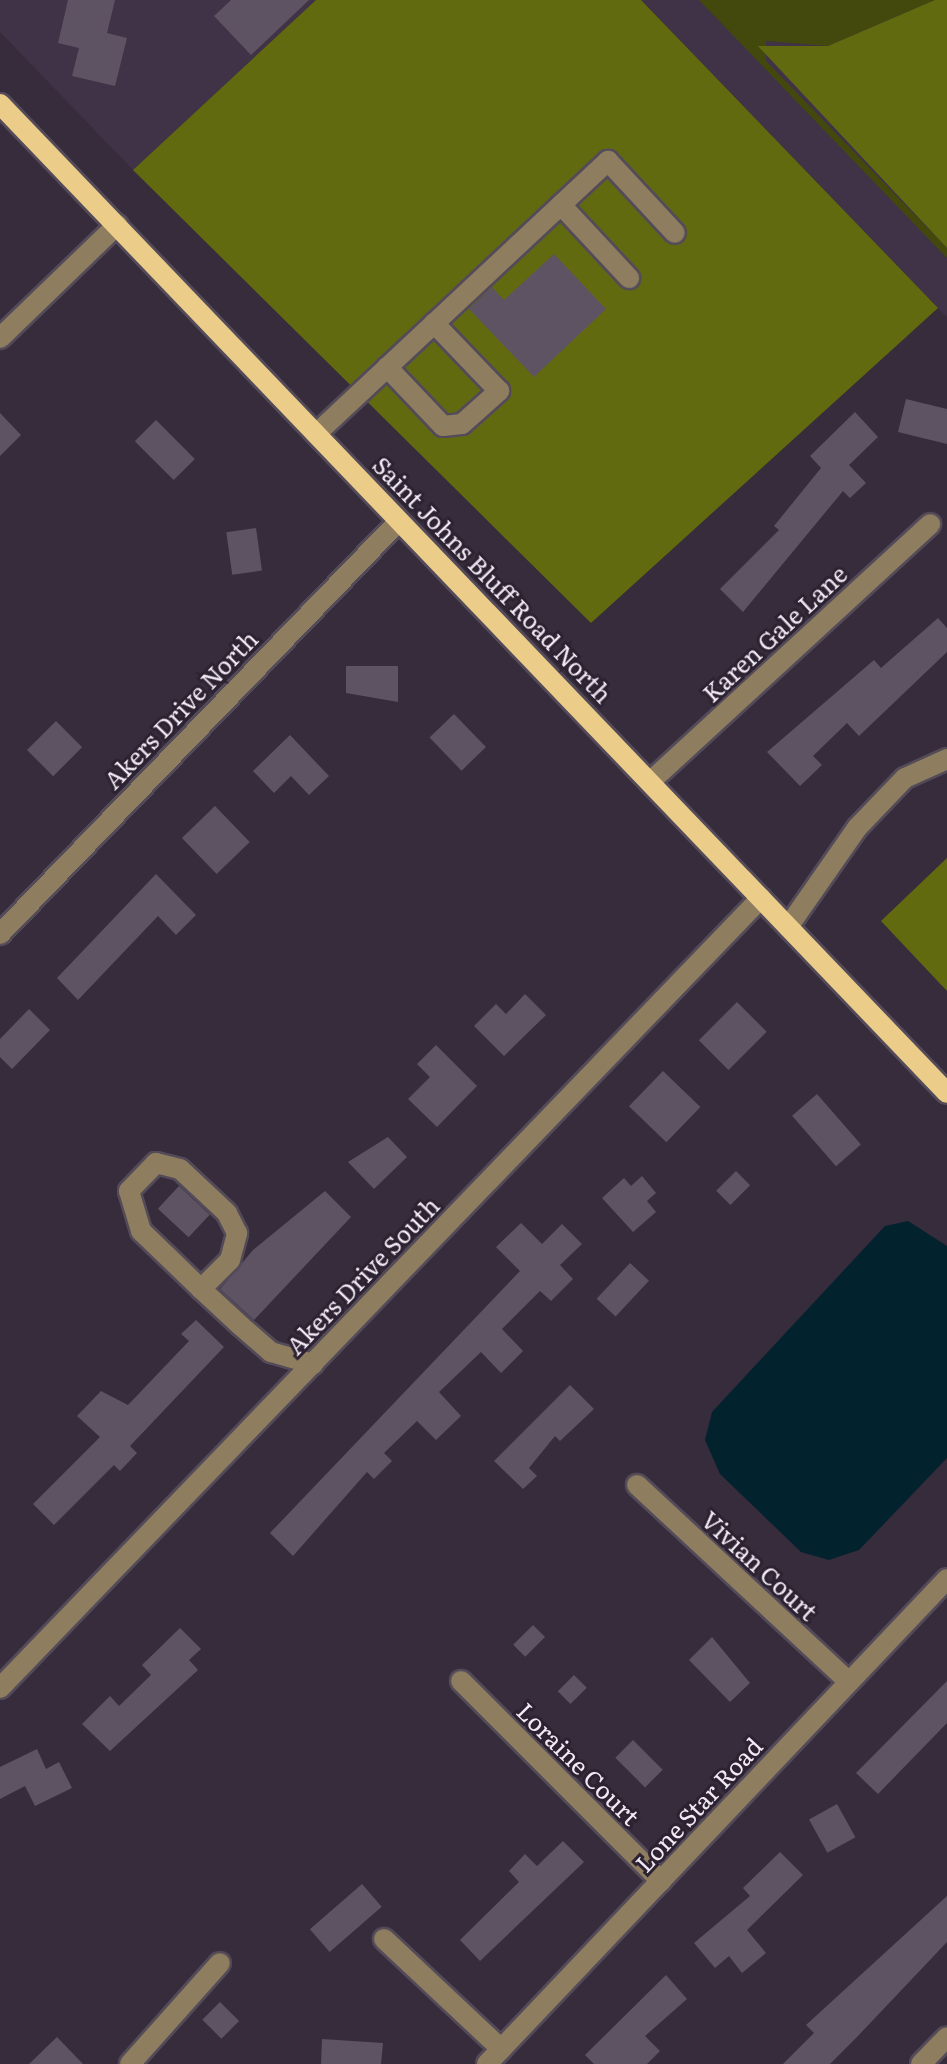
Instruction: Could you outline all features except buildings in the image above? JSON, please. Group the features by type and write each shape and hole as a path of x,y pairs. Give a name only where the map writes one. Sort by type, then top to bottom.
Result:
{"main road":[{"name":"Saint Johns Bluff Road North","path":"0,104 652,780 947,1093"}],"street":[{"path":"316,434 608,161 675,233"},
{"path":"561,205 629,278"},
{"path":"0,338 117,225"},
{"path":"387,367 443,426 462,424 499,391 434,323"},
{"name":"Akers Drive North","path":"0,934 399,521"},
{"name":"Karen Gale Lane","path":"652,780 930,524"},
{"path":"788,927 816,896 857,828 905,778 947,759"},
{"name":"Akers Drive South","path":"0,1688 761,898"},
{"path":"201,1289 230,1260 237,1233 227,1213 180,1169 156,1163 132,1183 131,1215 201,1289 271,1352 313,1364"},
{"name":"Vivian Court","path":"637,1485 849,1682"},
{"name":"Lone Star Road","path":"487,2064 947,1579"},
{"name":"Loraine Court","path":"461,1681 661,1881"},
{"path":"384,1939 501,2049"},
{"path":"130,2064 220,1963"},
{"path":"921,2064 947,2037"}],"shaded area":[{"path":"0,0 316,0 133,170 0,32"},
{"path":"641,0 947,0 947,317 938,308"}],"green space":[{"path":"316,0 641,0 938,308 591,623 133,170"},
{"path":"699,0 935,0 828,46 766,41 766,61 947,248 947,258"},
{"path":"935,0 947,0 947,248 758,46 828,46"},
{"path":"947,858 947,991 881,921"}],"water":[{"path":"908,1221 947,1246 947,1458 859,1550 829,1560 801,1552 720,1474 705,1440 712,1412 885,1226"}]}
